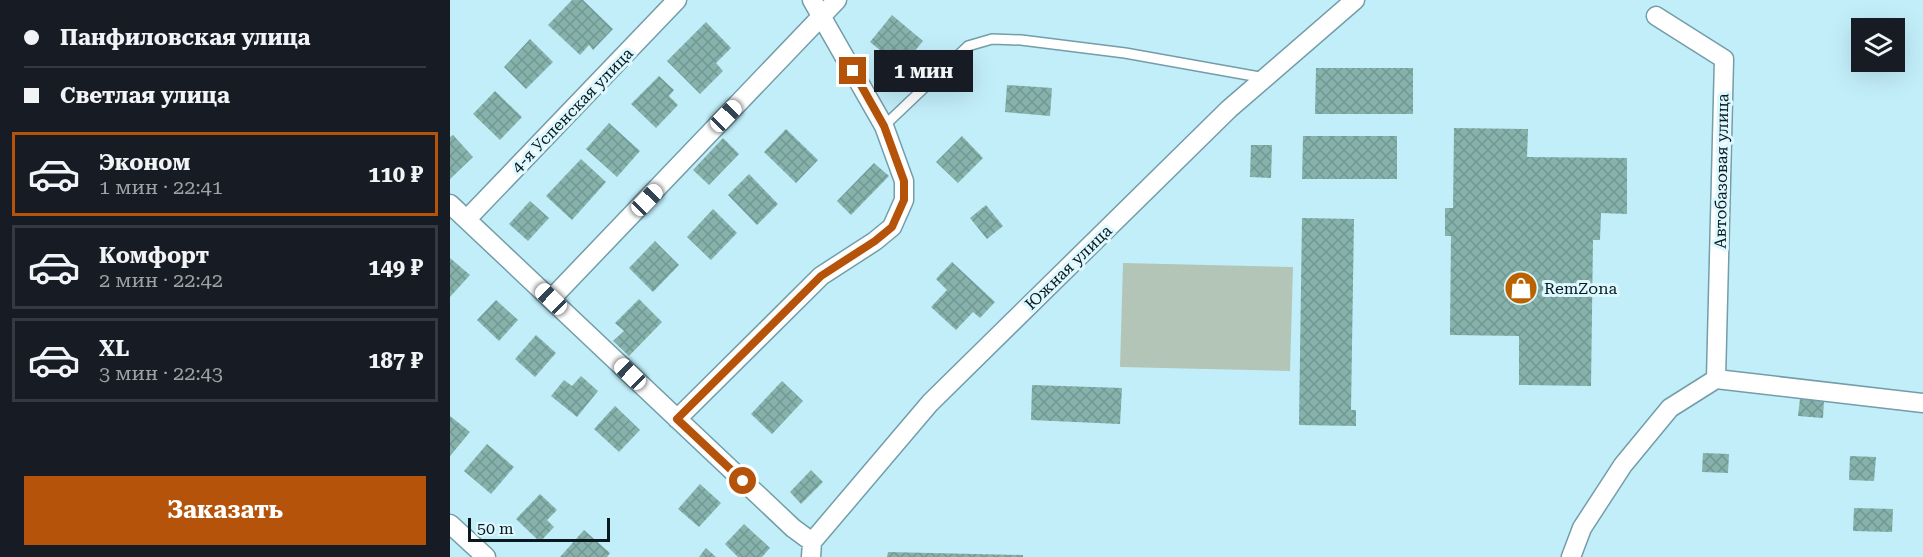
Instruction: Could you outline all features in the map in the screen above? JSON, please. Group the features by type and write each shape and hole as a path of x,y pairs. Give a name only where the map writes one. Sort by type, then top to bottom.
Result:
{"street":[{"name":"4-я Успенская улица","path":"467,219 677,0"},
{"path":"677,419 821,276 875,241 892,227 904,200 904,181 884,126 812,0"},
{"path":"551,299 837,0"},
{"name":"Южная улица","path":"811,550 930,403 1229,109 1355,0"},
{"name":"Автобазовая улица","path":"1655,5 1724,59 1716,379"},
{"path":"450,204 793,528 811,550"},
{"path":"1571,557 1582,528 1623,465 1670,408 1716,379 1923,403"},
{"path":"450,524 486,557"}],"lane":[{"path":"884,126 968,46 992,39 1022,39 1125,53 1265,78"}],"green space":[{"path":"1123,263 1293,267 1290,371 1120,367"}],"building":[{"path":"572,0 583,0 613,29 593,50 589,45 580,55 548,25"},
{"path":"892,15 923,41 907,60 898,53 892,60 870,42"},
{"path":"706,22 731,48 716,63 723,71 700,94 667,61"},
{"path":"530,39 553,62 526,89 504,67"},
{"path":"1316,68 1413,68 1413,114 1315,114"},
{"path":"659,76 674,90 669,96 678,105 656,128 631,104"},
{"path":"1007,85 1052,88 1050,116 1005,112"},
{"path":"495,91 522,117 500,140 473,114"},
{"path":"609,123 640,151 617,177 586,149"},
{"name":"RemZona","path":"1454,128 1528,129 1527,157 1627,158 1627,214 1601,213 1600,240 1593,240 1591,386 1519,385 1519,336 1450,335 1451,236 1445,236 1445,208 1453,208"},
{"path":"786,129 818,160 796,183 764,152"},
{"path":"453,135 473,157 450,179 450,137"},
{"path":"962,136 983,158 958,183 936,162"},
{"path":"1303,136 1397,136 1397,179 1302,179"},
{"path":"723,138 739,154 709,185 693,170"},
{"path":"1251,145 1272,145 1271,178 1250,177"},
{"path":"581,159 606,182 572,220 546,196"},
{"path":"874,163 889,176 851,215 837,201"},
{"path":"749,174 778,204 757,225 728,195"},
{"path":"530,201 549,218 528,241 509,224"},
{"path":"986,205 1003,226 987,239 970,218"},
{"path":"713,209 737,233 711,260 687,237"},
{"path":"1302,218 1354,219 1351,410 1356,410 1356,426 1299,425"},
{"path":"655,241 679,265 653,292 629,268"},
{"path":"450,258 470,275 450,297"},
{"path":"952,262 995,302 980,318 973,312 956,330 931,307 947,290 936,279"},
{"path":"639,299 662,322 629,356 613,341 624,331 615,323"},
{"path":"496,300 518,320 499,341 477,320"},
{"path":"536,335 556,353 535,377 515,359"},
{"path":"581,376 598,391 577,417 551,396 564,380 572,386"},
{"path":"782,381 803,401 772,434 751,414"},
{"path":"1032,385 1122,388 1120,424 1031,420"},
{"path":"1800,399 1824,401 1823,418 1798,416"},
{"path":"615,406 640,430 619,452 594,429"},
{"path":"450,416 470,432 450,456"},
{"path":"487,444 514,467 491,494 464,471"},
{"path":"1703,453 1729,454 1728,473 1702,472"},
{"path":"1850,456 1876,457 1874,481 1849,480"},
{"path":"811,470 823,482 801,504 790,492"},
{"path":"700,484 721,503 699,527 678,509"},
{"path":"540,494 557,510 547,520 554,527 540,542 516,519"},
{"path":"1854,508 1893,509 1892,532 1853,531"},
{"path":"744,524 770,548 762,557 738,557 725,544"},
{"path":"584,530 610,553 607,557 560,557"},
{"path":"706,548 716,557 699,557"},
{"path":"888,552 1023,555 1023,557 887,557"}],"place":[{"name":"RemZona","path":"1521,288"}],"route":[{"path":"743,481 677,419 821,276 875,241 892,227 904,200 904,181 884,126 853,71"}]}
